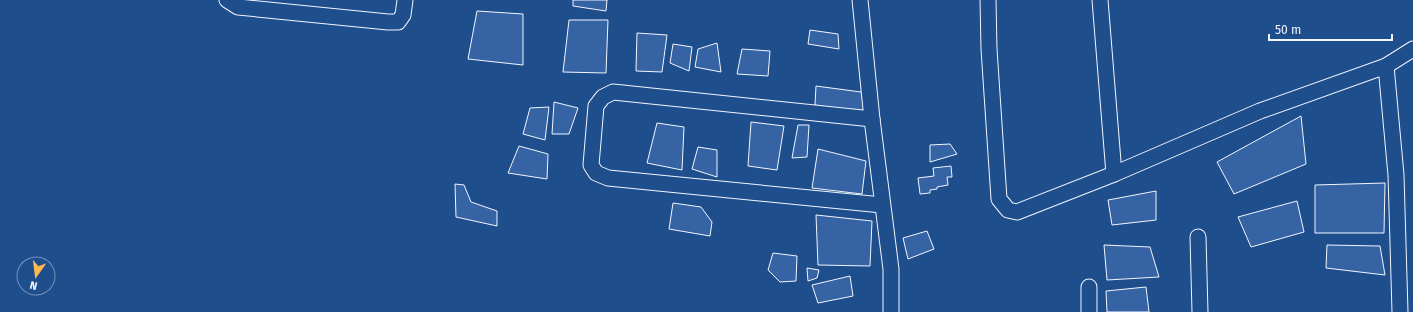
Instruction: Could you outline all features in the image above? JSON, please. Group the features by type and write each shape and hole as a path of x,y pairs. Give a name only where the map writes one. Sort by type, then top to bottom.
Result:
{"street":[{"path":"227,0 238,7 388,22 398,22 403,15 405,0"},
{"path":"860,0 872,119 891,270 891,312"},
{"path":"988,0 989,49 999,199 1008,210 1017,212 1114,174 1260,111 1386,66 1413,49"},
{"path":"1100,0 1114,174"},
{"path":"1386,66 1396,175 1400,312"},
{"path":"872,119 614,92 602,97 596,106 591,165 596,173 608,178 882,205"},
{"path":"1198,237 1200,312"},
{"path":"1089,287 1089,312"}],"building":[{"path":"573,0 607,0 606,11 573,6"},
{"path":"477,11 523,14 523,65 468,59"},
{"path":"569,20 608,20 606,73 563,72"},
{"path":"810,30 838,34 839,49 808,44"},
{"path":"637,33 667,35 662,72 636,71"},
{"path":"717,43 721,72 695,67 698,49"},
{"path":"673,44 692,47 689,71 670,63"},
{"path":"742,49 770,51 768,76 737,74"},
{"path":"816,86 861,92 866,113 815,105"},
{"path":"554,102 578,108 569,134 552,134"},
{"path":"549,107 545,140 523,134 530,108"},
{"path":"1301,116 1306,164 1234,194 1217,162"},
{"path":"751,122 784,126 777,170 748,166"},
{"path":"657,123 684,127 682,170 647,163"},
{"path":"798,125 809,125 807,157 792,158"},
{"path":"950,144 957,154 930,162 930,145"},
{"path":"519,146 548,154 547,179 508,173"},
{"path":"698,147 717,150 717,177 692,169"},
{"path":"818,149 866,161 862,194 812,188"},
{"path":"951,166 952,177 947,177 948,185 930,190 930,193 920,194 918,178 934,176 933,168"},
{"path":"1385,183 1384,233 1315,233 1315,185"},
{"path":"455,184 464,185 471,202 497,211 497,226 456,217"},
{"path":"1156,191 1156,220 1112,225 1108,200"},
{"path":"1297,201 1304,232 1251,247 1238,217"},
{"path":"673,203 701,207 712,222 710,236 669,229"},
{"path":"816,215 872,221 870,266 818,265"},
{"path":"927,231 934,249 908,259 903,238"},
{"path":"1104,245 1150,247 1159,277 1107,280"},
{"path":"1327,245 1380,246 1385,275 1326,268"},
{"path":"773,253 797,256 796,281 780,282 768,270"},
{"path":"807,268 819,270 817,278 808,281"},
{"path":"850,276 853,296 818,303 812,285"},
{"path":"1146,287 1149,312 1107,312 1106,291"}]}
